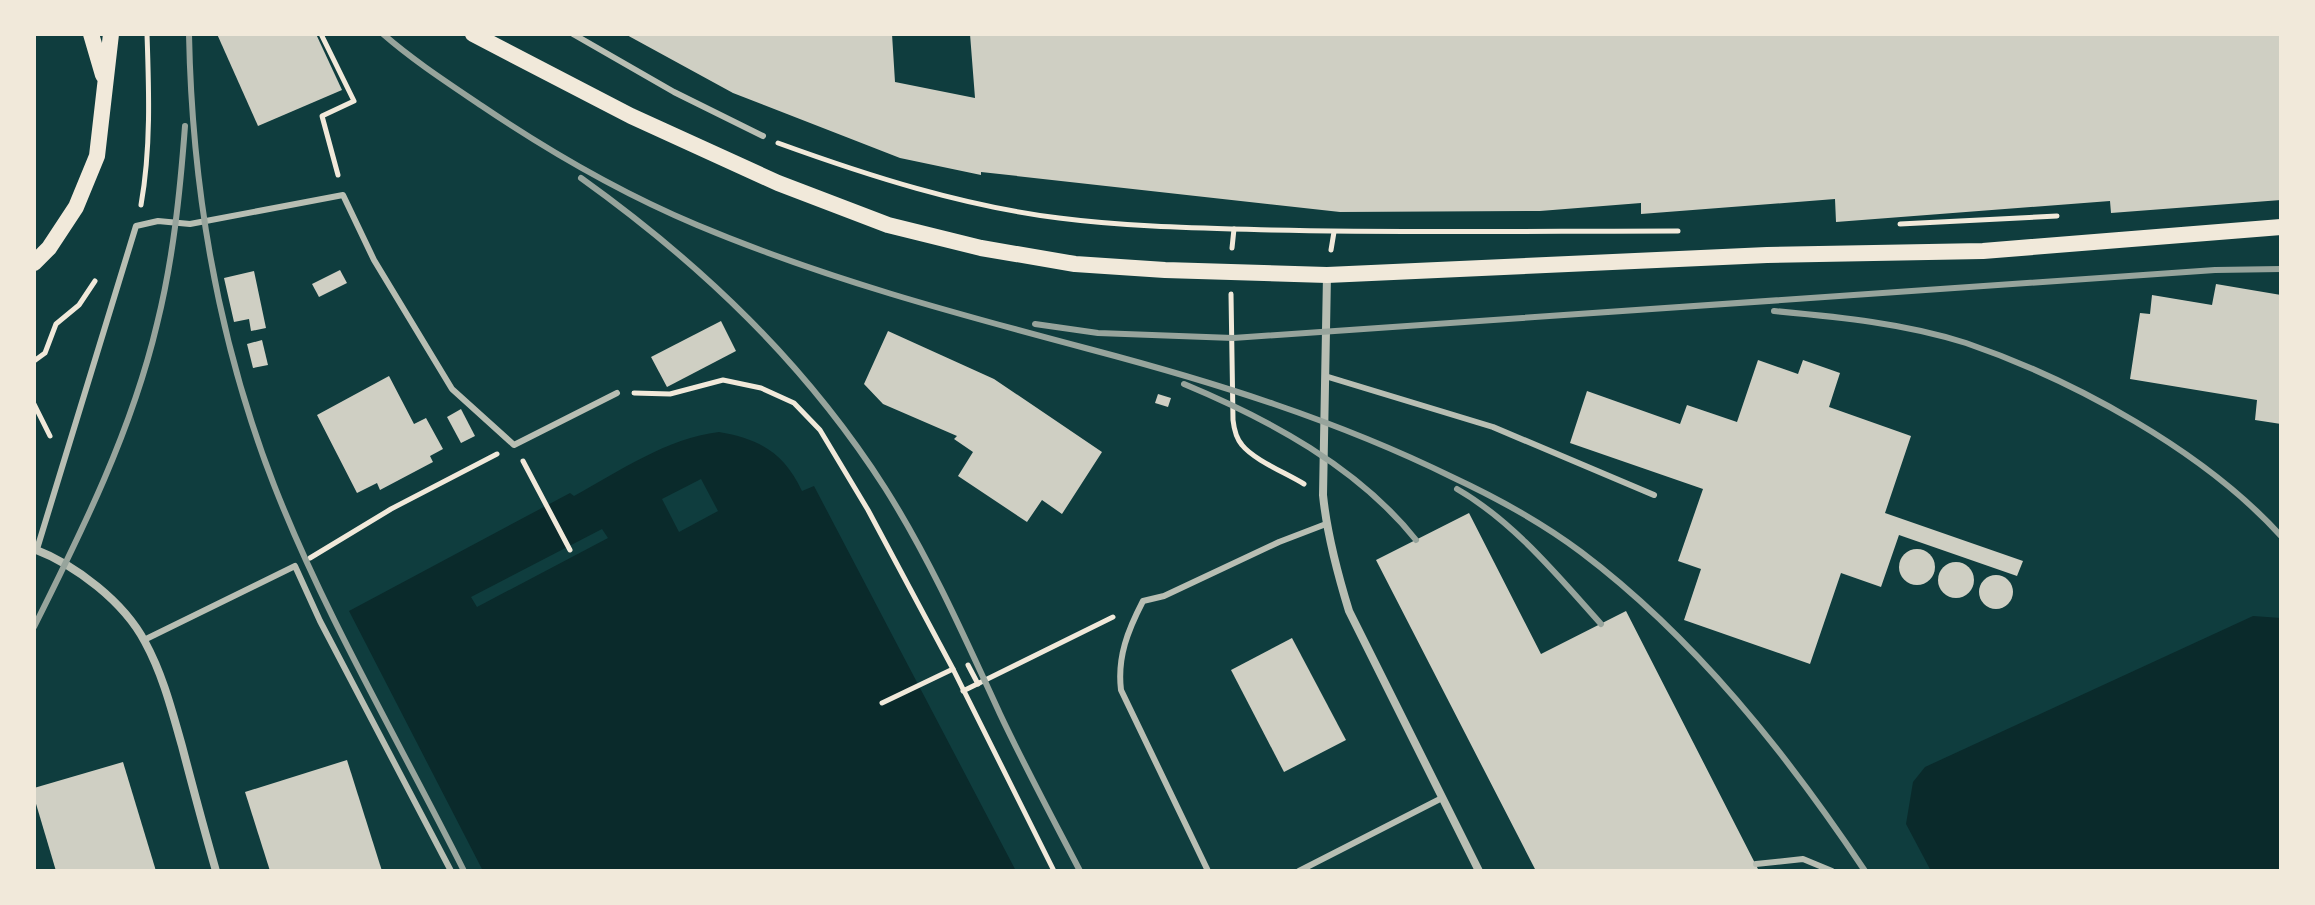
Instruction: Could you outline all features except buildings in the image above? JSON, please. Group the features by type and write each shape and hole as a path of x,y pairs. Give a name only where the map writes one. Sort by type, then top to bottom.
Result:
{"main road":[{"path":"91,34 105,80"},
{"path":"34,263 49,248 76,207 97,156 111,34"},
{"path":"473,34 631,116 764,177 888,225 981,248 1060,261 1165,270 1327,275 1767,255 1983,251 2281,227"}],"street":[{"path":"1327,275 1323,495 1326,524 1349,611 1479,871"},
{"path":"36,549 96,587 118,606 144,640 165,686 216,871"}],"lane":[{"path":"573,34 674,92 763,136"},
{"path":"36,549 136,226 158,221 190,224 343,195 374,260 452,389 514,445 617,393"},
{"path":"1325,376 1493,427 1654,495"},
{"path":"1208,871 1121,690 1118,668 1130,626 1143,601 1164,596 1279,542 1326,524"},
{"path":"144,640 295,566 320,621 451,871"},
{"path":"1299,871 1442,798"},
{"path":"1756,864 1803,859 1832,871"}],"path":[{"path":"136,226 146,160 149,101 147,34"},
{"path":"321,34 354,101 322,116 343,195"},
{"path":"763,136 877,178 996,207 1058,218 1117,224 1334,232 1688,231"},
{"path":"1893,224 2069,216"},
{"path":"1234,229 1231,272 1233,420 1236,434 1252,454 1323,495"},
{"path":"34,361 45,353 56,324"},
{"path":"617,393 670,394 723,380 761,388 794,403 820,430 868,510 953,669 1054,871"},
{"path":"295,566 391,509 514,445 570,550"},
{"path":"963,691 1143,601"},
{"path":"968,665 978,684"},
{"path":"882,703 953,669"}],"water":[{"path":"719,432 759,444 779,457 802,491 814,486 1016,871 483,871 349,611 570,493 574,496 662,448"},
{"path":"2253,616 2281,618 2281,871 1931,871 1906,824 1913,782 1925,767"}],"pier":[{"path":"701,479 718,511 679,532 662,499"},
{"path":"602,529 608,538 477,607 471,597"}],"railway":[{"path":"189,34 202,206 223,320 254,431 294,535 364,680 464,871"},
{"path":"383,34 431,72 534,140 586,171 697,225 793,262 891,294 1182,375 1274,404 1408,456 1518,511 1566,541 1623,586 1700,660 1803,783 1865,871"},
{"path":"34,627 104,479 147,364 172,251 185,126"},
{"path":"581,178 668,245 748,318 821,399 854,442 885,488 932,571 1080,871"},
{"path":"1035,324 1098,333 1233,338 2215,270 2281,269"},
{"path":"1774,311 1847,318 1919,330 1966,343 2050,377 2093,398 2176,447 2250,505 2281,536"},
{"path":"1184,384 1248,413 1310,448 1367,490 1416,540"},
{"path":"1457,489 1516,533 1601,624"}]}
